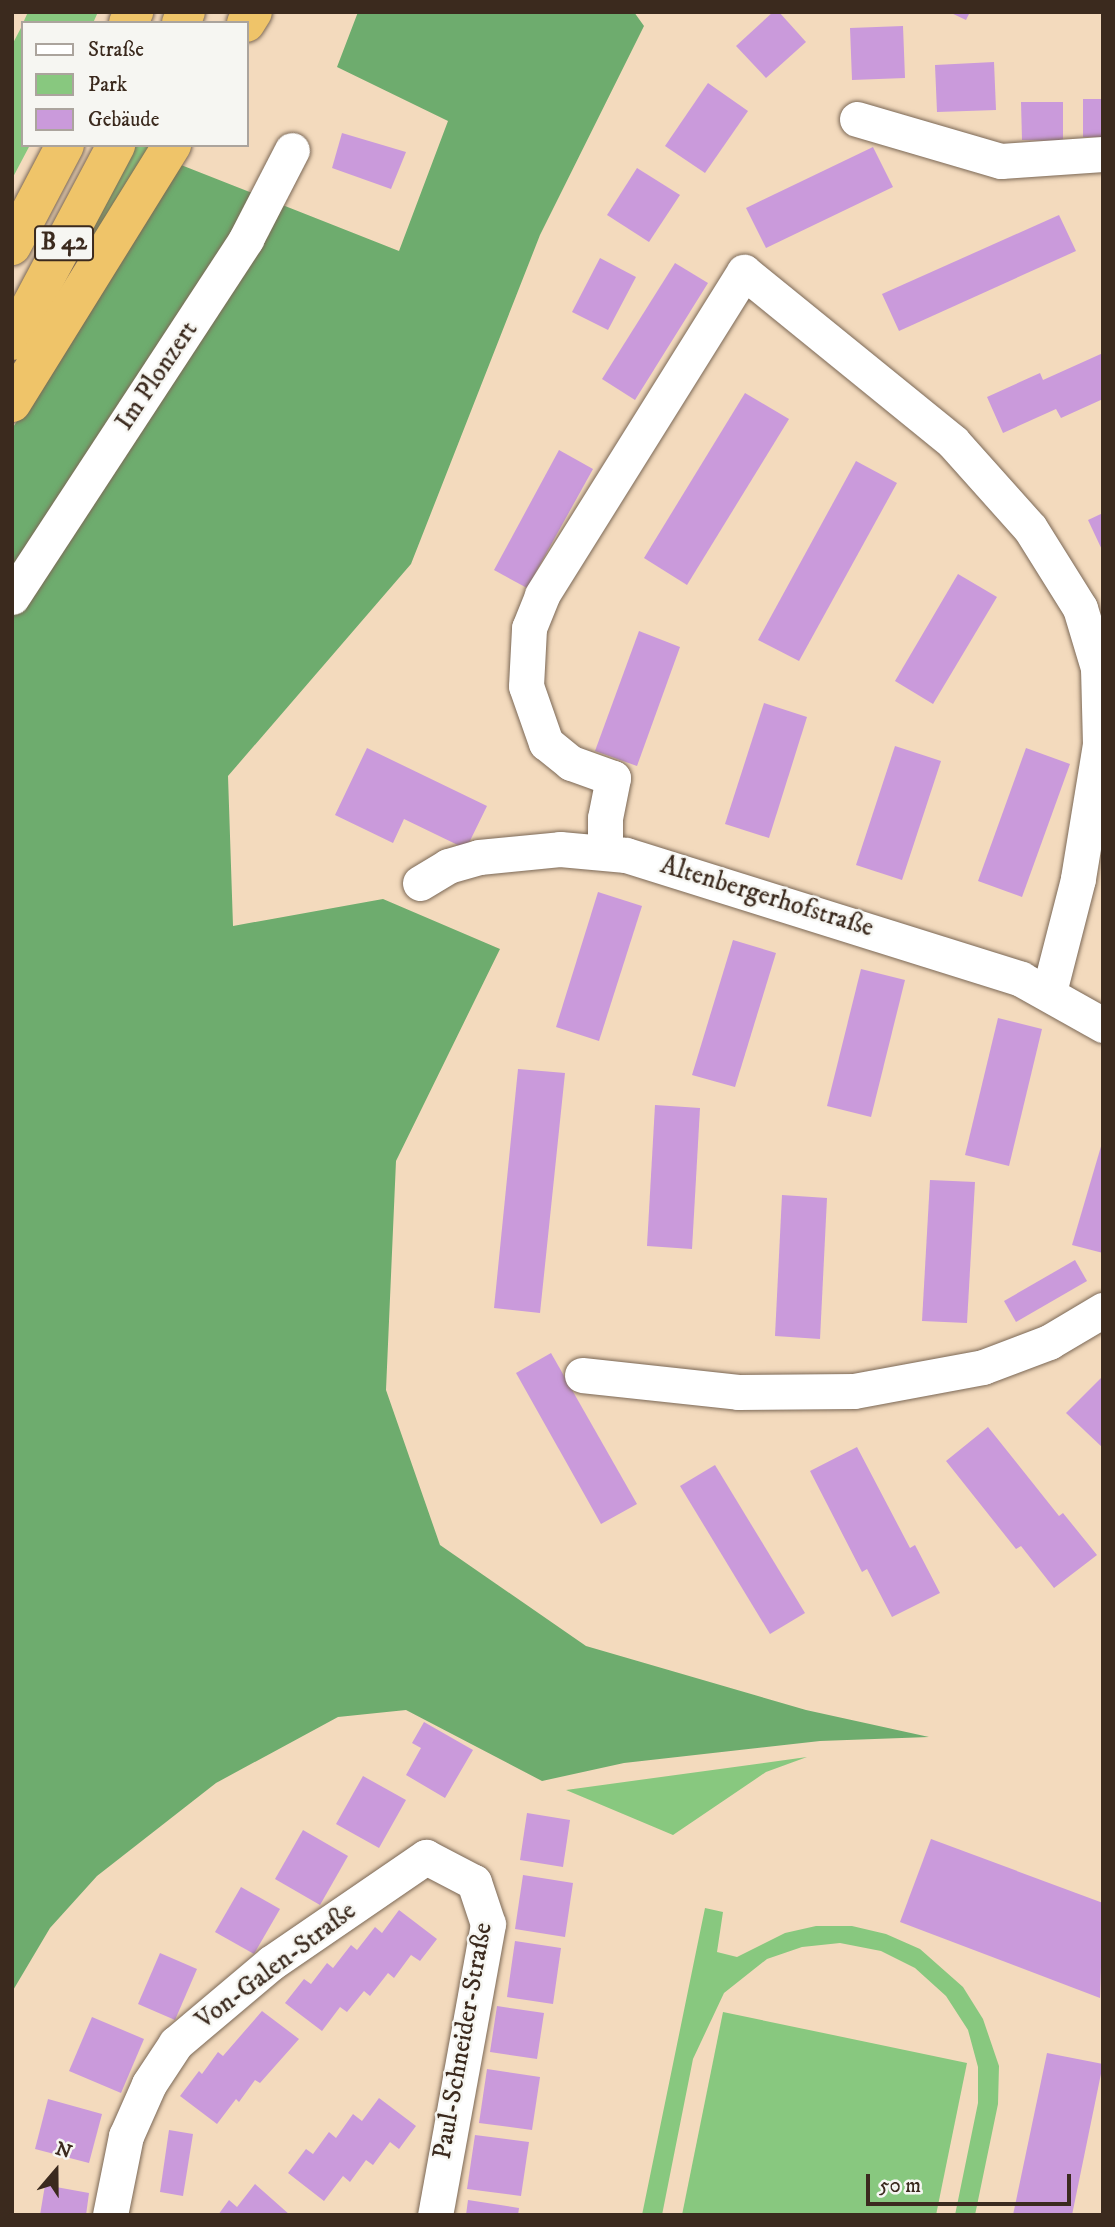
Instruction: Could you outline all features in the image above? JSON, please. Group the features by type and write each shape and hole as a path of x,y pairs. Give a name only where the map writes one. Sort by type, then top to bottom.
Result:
{"highway":[{"name":"B 42","path":"12,246 64,147"},
{"name":"B 42","path":"12,341 115,147"},
{"path":"12,403 171,147"}],"street":[{"path":"857,119 1001,161 1103,154"},
{"name":"Im Plonzert","path":"12,597 219,281 292,150"},
{"path":"605,851 605,818 613,778 556,754 538,727 526,686 526,645 542,595 744,272 953,442 1030,528 1066,579 1093,643 1101,697 1100,744 1078,879 1049,992"},
{"name":"Altenbergerhofstraße","path":"420,883 448,866 479,857 560,849 605,851 771,897 1049,992 1103,1026"},
{"path":"582,1375 738,1392 854,1391 984,1367 1049,1342 1103,1310"},
{"name":"Von-Galen-Straße","path":"110,2215 126,2136 149,2084 176,2043 271,1963 426,1857"},
{"name":"Paul-Schneider-Straße","path":"426,1857 474,1882 488,1924 435,2215"}],"green space":[{"path":"28,12 98,12 94,21 24,21"},
{"path":"358,12 634,12 644,26 540,235 411,564 228,776 233,926 383,899 500,949 396,1161 386,1390 440,1545 586,1646 806,1710 929,1737 820,1741 624,1763 542,1781 406,1710 338,1717 216,1783 97,1876 50,1928 12,1992 12,429 176,163 399,251 448,121 337,67"},
{"path":"21,28 21,147 29,147 12,179 12,45"},
{"path":"132,147 154,147 85,250 82,243"},
{"path":"807,1757 766,1772 673,1835 566,1790"},
{"path":"705,1908 723,1912 717,1952 737,1957 785,1933 816,1926 852,1926 886,1934 920,1949 963,1987 983,2019 999,2066 998,2104 975,2215 955,2215 978,2103 978,2067 968,2030 946,1996 915,1968 881,1951 840,1943 802,1947 767,1959 724,1993 693,2059 662,2215 642,2215"},
{"path":"723,2012 967,2063 936,2215 682,2215"}],"building":[{"path":"773,12 779,12 806,42 766,78 736,46"},
{"path":"949,12 970,12 966,20"},
{"path":"903,26 905,78 852,80 850,28"},
{"path":"994,62 996,110 937,112 935,65"},
{"path":"708,83 748,111 705,173 665,146"},
{"path":"1083,99 1103,99 1103,137 1083,137"},
{"path":"1021,102 1063,102 1063,141 1022,140"},
{"path":"342,133 406,152 391,189 332,168"},
{"path":"873,147 893,187 766,248 746,208"},
{"path":"637,168 680,195 649,242 607,215"},
{"path":"1059,215 1076,251 899,331 882,294"},
{"path":"600,258 636,277 608,330 572,312"},
{"path":"675,263 708,283 635,400 602,379"},
{"path":"1103,353 1103,399 1061,418 1056,409 1003,433 987,397 1040,373 1043,380"},
{"path":"745,393 789,419 687,585 644,558"},
{"path":"559,450 593,469 527,588 494,570"},
{"path":"856,461 897,483 799,661 758,640"},
{"path":"1103,513 1103,552 1088,520"},
{"path":"958,574 997,597 933,704 895,681"},
{"path":"639,631 680,647 637,766 595,751"},
{"path":"764,703 807,717 769,838 725,824"},
{"path":"895,746 941,761 902,880 856,865"},
{"path":"367,748 487,806 466,849 404,819 393,843 335,815"},
{"path":"1026,748 1070,764 1022,897 978,881"},
{"path":"598,892 642,906 599,1041 556,1027"},
{"path":"733,940 776,953 735,1087 692,1075"},
{"path":"861,969 905,980 871,1117 827,1106"},
{"path":"998,1018 1042,1029 1009,1166 965,1155"},
{"path":"518,1069 565,1073 540,1313 494,1308"},
{"path":"655,1105 700,1108 692,1249 647,1246"},
{"path":"1103,1143 1103,1253 1072,1245"},
{"path":"930,1180 975,1182 967,1323 922,1321"},
{"path":"782,1195 827,1198 820,1339 775,1336"},
{"path":"1075,1260 1087,1281 1016,1322 1004,1301"},
{"path":"551,1353 637,1504 601,1524 516,1373"},
{"path":"1103,1376 1103,1448 1066,1413"},
{"path":"988,1427 1059,1516 1063,1513 1097,1555 1054,1588 1021,1546 1016,1549 946,1461"},
{"path":"857,1447 910,1548 915,1545 940,1593 892,1617 867,1569 862,1572 810,1471"},
{"path":"715,1465 805,1613 770,1634 680,1486"},
{"path":"424,1722 473,1750 445,1798 406,1775 421,1748 412,1743"},
{"path":"363,1776 406,1800 379,1848 336,1824"},
{"path":"527,1813 570,1820 563,1867 520,1860"},
{"path":"303,1830 348,1856 320,1905 275,1879"},
{"path":"931,1839 1103,1903 1100,1998 900,1922"},
{"path":"523,1875 573,1883 565,1937 515,1929"},
{"path":"241,1887 280,1909 254,1954 215,1932"},
{"path":"399,1910 437,1939 420,1961 411,1955 394,1978 388,1973 370,1996 364,1991 347,2012 340,2007 322,2031 285,2003 304,1979 311,1984 327,1963 333,1968 351,1945 357,1950 375,1927 382,1933"},
{"path":"515,1941 561,1948 553,2004 507,1997"},
{"path":"160,1953 197,1969 175,2020 138,2004"},
{"path":"497,2006 544,2013 537,2059 490,2052"},
{"path":"262,2011 299,2039 260,2083 255,2080 239,2102 236,2099 217,2124 180,2096 199,2071 202,2074 218,2052 223,2056"},
{"path":"92,2017 144,2039 121,2093 69,2071"},
{"path":"1047,2053 1103,2064 1072,2215 1013,2215"},
{"path":"487,2069 540,2077 532,2130 479,2123"},
{"path":"379,2098 416,2126 399,2149 390,2142 373,2165 366,2160 350,2182 343,2176 324,2201 288,2173 306,2149 313,2154 329,2132 336,2138 353,2114 362,2121"},
{"path":"48,2099 102,2114 89,2163 35,2149"},
{"path":"169,2130 193,2134 183,2196 160,2192"},
{"path":"475,2135 529,2142 521,2196 467,2189"},
{"path":"255,2184 290,2215 218,2215 229,2200 237,2207"},
{"path":"45,2185 89,2193 86,2215 40,2215"},
{"path":"468,2200 519,2208 518,2215 466,2215"}]}
